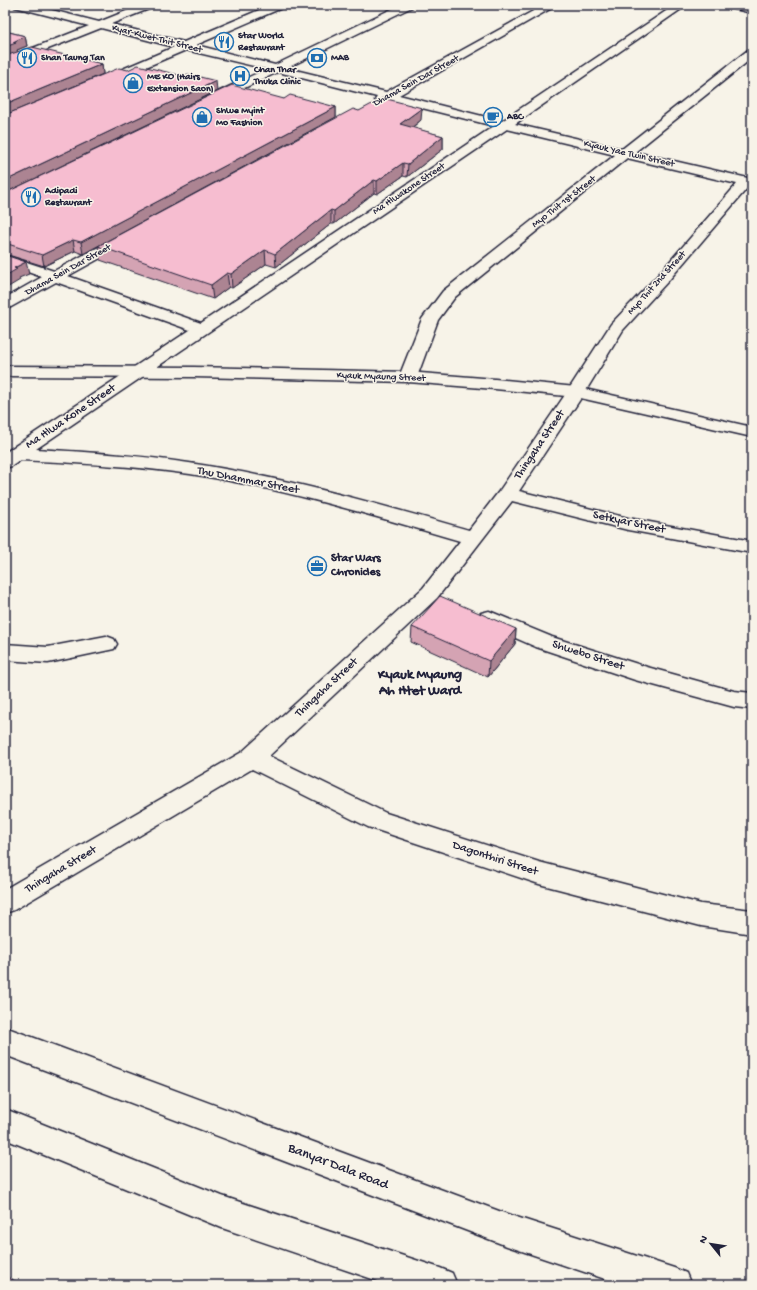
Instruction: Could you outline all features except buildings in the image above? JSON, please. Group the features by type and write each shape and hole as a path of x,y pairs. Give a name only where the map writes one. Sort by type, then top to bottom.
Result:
{"street":[{"path":"5,63 150,5"},
{"path":"92,85 280,5"},
{"path":"198,106 408,5"},
{"name":"Dhama Sein Dar Street","path":"367,107 552,5"},
{"name":"Ma Hlwakone Street","path":"136,372 682,5"},
{"path":"730,5 752,10"},
{"name":"Kyar-Kwet-Thit Street","path":"19,6 505,125"},
{"name":"Myo Thit 1st Street","path":"408,377 430,319 449,294 751,53"},
{"name":"Kyauk Yae Twin Street","path":"505,125 749,182"},
{"name":"Myo Thit 2nd Street","path":"576,392 618,327 749,182"},
{"name":"Dhama Sein Dar Street","path":"5,304 138,232"},
{"path":"5,259 203,328"},
{"name":"Kyauk Myaung Street","path":"5,371 194,372 408,377 576,392 752,432"},
{"name":"Ma Hlwa Kone Street","path":"11,458 136,372"},
{"name":"Thingaha Street","path":"5,902 251,758 430,593 507,494 576,392"},
{"name":"Thu Dhammar Street","path":"11,458 114,459 192,469 300,491 474,538"},
{"name":"Setkyar Street","path":"507,494 628,524 752,547"},
{"path":"430,593 451,602"},
{"name":"Shwebo Street","path":"473,611 551,645 643,674 734,698 752,701"},
{"path":"5,652 48,655 106,644"},
{"name":"Dagonthiri Street","path":"251,758 377,820 532,871 701,915 752,922"},
{"name":"Banyar Dala Road","path":"5,1041 507,1230 674,1285"},
{"path":"5,1124 222,1212 440,1285"}],"place":[{"name":"Star World Restaurant","path":"224,42"},
{"name":"Shan Taung Tan","path":"27,58"},
{"name":"MAB","path":"317,58"},
{"name":"Chan Thar Thuka Clinic","path":"240,76"},
{"name":"ME KO (Hairs Extension Saon)","path":"133,83"},
{"name":"Shwe Myint Mo Fashion","path":"202,117"},
{"name":"ABC","path":"493,117"},
{"name":"Adipadi Restaurant","path":"31,197"},
{"name":"Star Wars Chronicles","path":"317,566"}],"district":[{"name":"Kyauk Myaung Ah Htet Ward","path":"420,684"}]}
